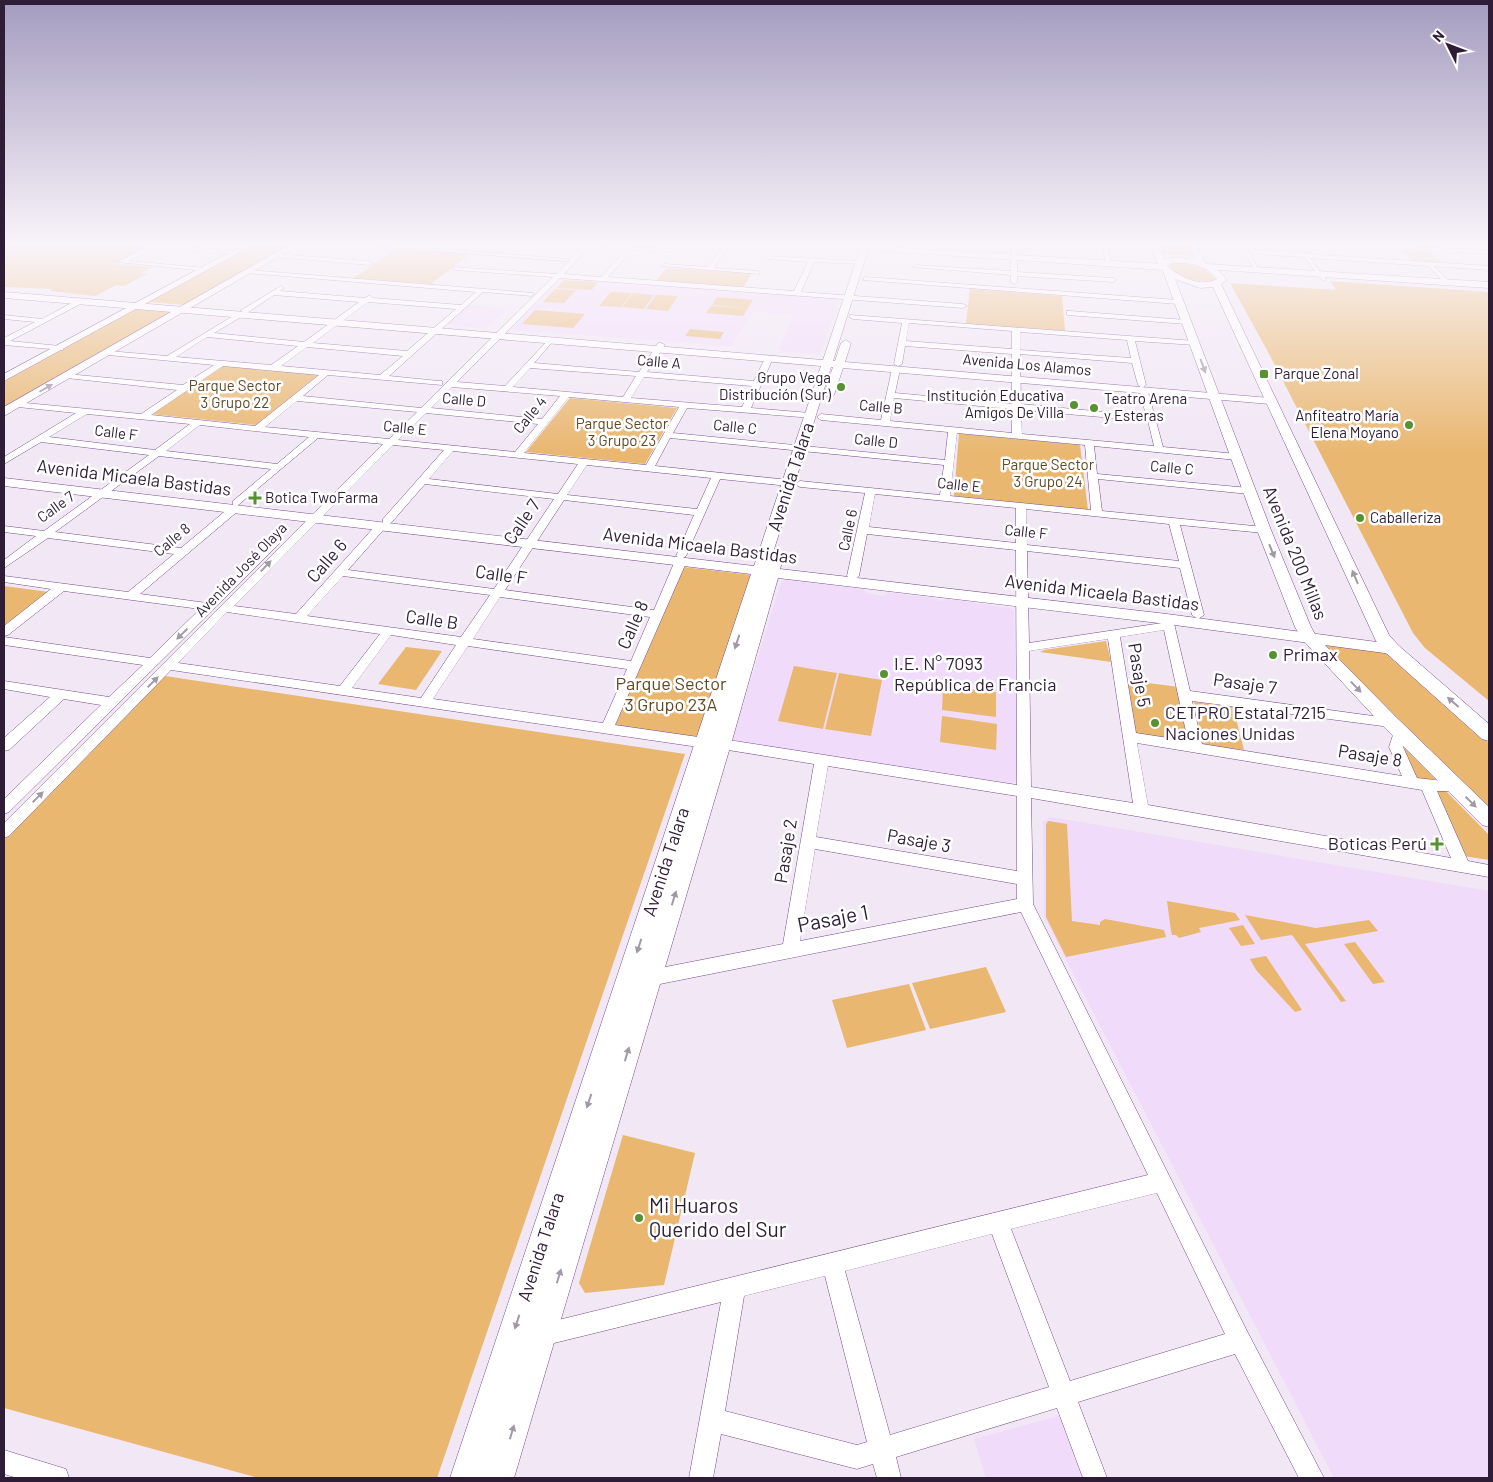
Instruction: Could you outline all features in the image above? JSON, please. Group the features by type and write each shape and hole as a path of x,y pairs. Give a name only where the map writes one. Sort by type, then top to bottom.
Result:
{"main road":[{"path":"4,378 120,315"},
{"path":"4,412 172,315"},
{"name":"Avenida 200 Millas","path":"1183,315 1264,530 1307,633 1395,727 1489,819"},
{"path":"1233,315 1268,398 1382,637 1392,649 1489,734"}],"street":[{"path":"4,342 52,315"},
{"path":"169,358 238,315"},
{"name":"Avenida Los Alamos","path":"267,315 1268,398"},
{"path":"274,368 346,315"},
{"path":"382,378 453,315"},
{"name":"Avenida José Olaya","path":"496,334 513,315"},
{"name":"Avenida José Olaya","path":"4,808 210,607 310,515 416,410 516,315"},
{"name":"Avenida Talara","path":"466,1478 713,744 805,449 850,315"},
{"path":"888,315 906,321 1016,330 1071,323 1186,322"},
{"path":"961,325 962,315"},
{"path":"1070,315 1071,323"},
{"path":"4,317 43,321"},
{"path":"885,423 906,321"},
{"path":"1071,323 1130,338 1195,343"},
{"path":"1016,330 1017,436"},
{"name":"Avenida Los Alamos","path":"496,334 769,358 834,361"},
{"path":"206,335 409,354"},
{"path":"1130,338 1158,449"},
{"path":"506,389 550,340"},
{"path":"4,342 60,348"},
{"path":"902,343 1135,361"},
{"path":"625,400 659,347"},
{"name":"Calle B","path":"108,352 1237,457"},
{"path":"745,411 769,358"},
{"path":"142,416 222,363"},
{"name":"Calle A","path":"528,365 757,384"},
{"path":"4,371 15,372"},
{"path":"258,428 327,372"},
{"path":"67,376 184,388"},
{"name":"Calle 4","path":"518,455 566,395"},
{"path":"891,395 1151,419"},
{"path":"296,398 416,410"},
{"name":"Calle E","path":"18,404 1264,530"},
{"path":"649,468 684,406"},
{"name":"Calle D","path":"416,410 544,422"},
{"path":"4,461 85,411"},
{"name":"Calle 7","path":"4,565 199,422"},
{"path":"945,498 953,430"},
{"name":"Calle 8","path":"131,596 184,552 317,434"},
{"name":"Calle C","path":"667,435 805,449"},
{"name":"Calle F","path":"39,439 279,467"},
{"path":"1088,443 1097,514"},
{"name":"Calle 6","path":"299,618 451,448"},
{"name":"Calle D","path":"805,449 949,463"},
{"name":"Calle 7","path":"424,703 584,462"},
{"name":"Calle 8","path":"607,730 718,475"},
{"name":"Avenida Micaela Bastidas","path":"4,476 106,491"},
{"name":"Calle C","path":"1092,476 1249,491"},
{"name":"Avenida Micaela Bastidas","path":"4,482 106,491 1021,599 1198,614 1392,649"},
{"path":"422,482 701,513"},
{"name":"Calle 6","path":"853,576 871,491"},
{"path":"1021,506 1022,791 1025,904 1240,1341 1312,1478"},
{"name":"Avenida José Olaya","path":"4,832 225,608 310,515"},
{"path":"1174,521 1198,614"},
{"path":"4,529 184,552"},
{"name":"Calle F","path":"863,530 1185,565"},
{"name":"Avenida Micaela Bastidas","path":"767,569 853,576 1021,599 1168,623 1382,637"},
{"name":"Calle F","path":"341,572 658,614"},
{"path":"4,579 210,607"},
{"path":"4,632 61,587"},
{"name":"Calle B","path":"225,608 635,666"},
{"path":"1021,648 1113,634 1168,623 1196,748"},
{"path":"342,692 388,631"},
{"name":"Pasaje 5","path":"1113,634 1141,810"},
{"path":"4,641 153,662"},
{"path":"169,666 607,730 822,759 1141,810 1489,871"},
{"path":"7,688 112,702"},
{"path":"4,746 61,694"},
{"name":"Pasaje 7","path":"1184,695 1395,727"},
{"path":"1395,727 1396,747 1419,783 1463,867"},
{"name":"Pasaje 8","path":"1130,737 1419,783 1456,787"},
{"name":"Avenida Talara","path":"498,1478 650,978 713,744"},
{"path":"55,758 74,761"},
{"name":"Pasaje 2","path":"790,950 822,759"},
{"name":"Pasaje 3","path":"808,842 1023,879"},
{"name":"Pasaje 1","path":"650,978 1025,904"},
{"path":"542,1335 1161,1182"},
{"path":"998,1222 1095,1478"},
{"path":"832,1263 889,1478"},
{"path":"701,1478 735,1287"},
{"path":"712,1420 857,1457 1240,1341"},
{"path":"4,1462 58,1478"}],"shaded area":[{"path":"457,315 501,315 484,329 447,324"},
{"path":"526,315 750,315 732,346 511,330"},
{"path":"794,315 834,315 820,354 778,351"},
{"name":"I.E. N° 7093 República de Francia","path":"785,580 863,589 867,593 883,596 889,593 935,598 940,601 948,599 1009,608 1014,611 1018,780 1012,783 739,742 733,738 781,582"},
{"path":"1051,817 1489,891 1489,1478 1334,1478 1044,917 1043,821"},
{"path":"1066,1414 1089,1478 986,1478 974,1439"}],"green space":[{"path":"125,315 168,315 4,410 4,381"},
{"path":"530,315 584,315 573,328 522,324"},
{"path":"967,315 1064,315 1065,331 966,323"},
{"path":"1248,315 1489,315 1489,701 1425,648 1413,633"},
{"path":"690,329 724,332 720,339 685,336"},
{"name":"Parque Sector 3 Grupo 22","path":"223,366 320,374 256,425 151,414"},
{"name":"Parque Sector 3 Grupo 23","path":"570,398 677,408 645,464 526,452"},
{"name":"Parque Sector 3 Grupo 24","path":"959,433 1080,445 1088,510 954,496"},
{"name":"Parque Sector 3 Grupo 23A","path":"683,567 752,575 698,737 615,726"},
{"path":"4,586 49,592 4,627"},
{"path":"1106,641 1111,662 1040,652 1044,650"},
{"path":"1318,643 1389,653 1489,743 1489,810"},
{"path":"406,647 442,651 416,690 378,684"},
{"path":"794,666 837,673 823,729 778,721"},
{"path":"839,673 882,680 871,736 825,729"},
{"path":"165,676 685,754 437,1478 259,1478 4,1408 4,840"},
{"path":"1124,680 1179,687 1191,744 1133,736"},
{"path":"943,686 996,692 996,717 942,710"},
{"path":"1194,702 1233,707 1244,750 1203,745"},
{"path":"942,716 997,724 996,750 940,742"},
{"path":"1406,747 1421,758 1436,779 1424,781 1414,779 1404,749"},
{"path":"1436,788 1443,788 1489,835 1489,860 1464,856"},
{"path":"1048,821 1067,824 1072,921 1100,925 1100,922 1105,919 1164,930 1166,937 1066,957 1046,917 1046,825"},
{"path":"1167,901 1235,913 1240,920 1199,928 1201,932 1179,938 1176,935 1172,935"},
{"path":"1245,915 1316,928 1369,920 1378,931 1305,944 1346,1001 1341,1002 1292,935 1261,940"},
{"path":"1243,925 1255,944 1241,946 1229,928"},
{"path":"1355,942 1385,982 1373,984 1344,944"},
{"path":"1266,956 1302,1010 1295,1012 1256,970 1250,959"},
{"path":"986,967 1006,1012 930,1029 912,983"},
{"path":"909,984 926,1030 847,1048 832,1000"},
{"name":"Mi Huaros Querido del Sur","path":"623,1135 695,1153 664,1285 585,1293 579,1283"}],"place":[{"name":"Parque Zonal","path":"1264,374"},
{"name":"Grupo Vega Distribución (Sur)","path":"841,387"},
{"name":"Institución Educativa Amigos De Villa","path":"1074,405"},
{"name":"Teatro Arena y Esteras","path":"1094,408"},
{"name":"Anfiteatro María Elena Moyano","path":"1409,425"},
{"name":"Botica TwoFarma","path":"255,498"},
{"name":"Caballeriza","path":"1360,518"},
{"name":"Primax","path":"1273,655"},
{"name":"I.E. N° 7093 República de Francia","path":"884,674"},
{"name":"CETPRO Estatal 7215 Naciones Unidas","path":"1155,723"},
{"name":"Boticas Perú","path":"1437,844"},
{"name":"Mi Huaros Querido del Sur","path":"639,1218"}]}
